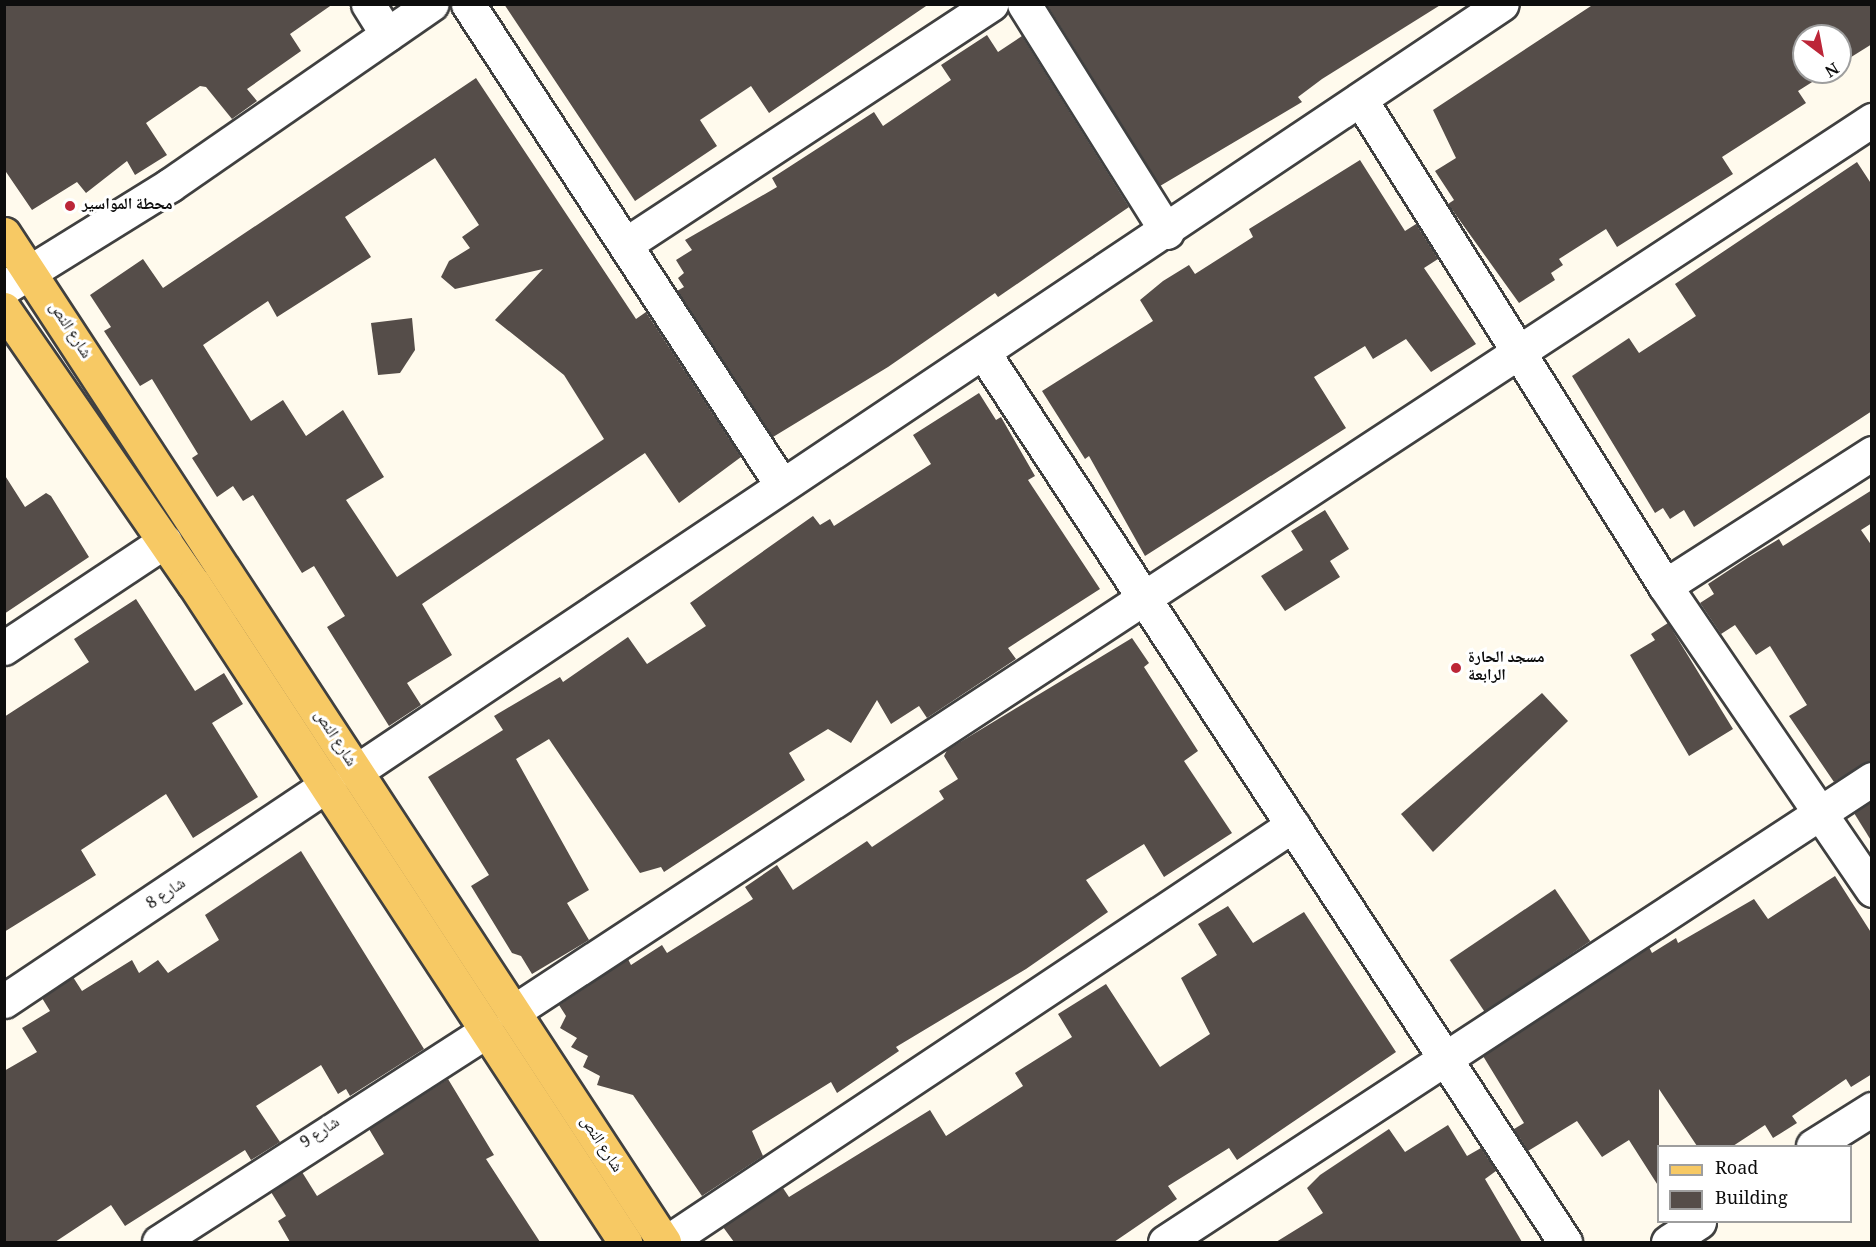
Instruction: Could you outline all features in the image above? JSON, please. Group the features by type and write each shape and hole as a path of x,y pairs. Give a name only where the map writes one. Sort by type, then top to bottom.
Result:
{"main road":[{"name":"شارع النص","path":"4,234 17,280 341,778 486,1031 625,1242"},
{"name":"شارع النص","path":"4,309 165,541 513,1012 666,1242"}],"street":[{"path":"368,4 387,35"},
{"path":"17,280 170,185 432,4"},
{"path":"468,4 781,484"},
{"path":"626,244 991,4"},
{"path":"1024,4 1167,232"},
{"name":"شارع 8","path":"4,1001 781,484 985,355 1362,102 1502,4"},
{"path":"1362,102 1524,353 1665,586 1872,890"},
{"path":"513,1012 1140,597 1524,353 1872,120"},
{"path":"985,355 1140,597 1293,825 1444,1061 1565,1242"},
{"path":"1665,586 1872,453"},
{"path":"4,648 165,541"},
{"path":"1165,1242 1872,779"},
{"path":"666,1242 1293,825"},
{"name":"شارع 9","path":"159,1242 486,1031"},
{"path":"1815,1145 1872,1109"},
{"path":"1668,1242 1696,1223"}],"building":[{"path":"4,4 333,4 290,34 301,51 247,89 257,101 232,119 206,87 200,86 146,123 167,155 135,175 127,161 86,193 77,182 32,210 4,169"},
{"path":"504,4 929,4 769,113 751,86 700,120 717,146 635,201"},
{"path":"1442,4 1322,79 1298,97 1302,102 1160,186 1047,5"},
{"path":"1594,4 1872,4 1872,44 1852,56 1852,24 1792,24 1792,84 1809,84 1798,91 1806,103 1722,157 1733,174 1617,247 1606,229 1559,259 1563,265 1551,273 1555,280 1519,303 1448,204 1454,200 1435,171 1456,158 1433,110"},
{"path":"987,35 998,52 1022,36 1129,207 998,297 995,293 888,367 773,437 677,291 684,287 678,278 684,273 676,260 692,250 685,240 777,187 772,178 874,112 883,126 951,80 941,65"},
{"path":"476,78 636,319 646,312 741,457 679,503 645,453 422,604 452,655 407,683 421,705 389,726 327,627 345,616 314,566 302,573 253,495 243,501 233,486 217,497 192,458 198,454 152,379 140,386 104,331 111,327 90,295 143,259 163,288","holes":["435,158 479,225 462,237 470,248 449,261 441,277 455,289 543,269 495,320 564,375 604,439 397,577 346,500 384,477 343,410 306,436 283,400 251,421 203,345 268,301 277,317 371,257 345,217"]},
{"path":"1360,160 1405,231 1416,224 1438,259 1424,268 1476,344 1431,372 1406,339 1373,359 1365,346 1314,377 1346,428 1145,556 1089,456 1085,459 1042,391 1153,321 1140,300 1163,281 1189,265 1195,274 1253,237 1249,229"},
{"path":"1857,162 1872,185 1872,411 1694,527 1684,510 1670,519 1663,508 1655,513 1572,376 1629,338 1639,353 1696,316 1675,284"},
{"path":"412,318 415,350 400,373 378,375 371,323"},
{"path":"979,393 996,420 1001,417 1035,476 1028,480 1100,589 1008,648 1016,659 927,718 919,706 891,724 877,700 851,743 828,729 789,753 805,780 664,872 661,867 640,873 549,739 516,759 589,890 567,903 589,940 532,974 521,956 512,953 471,886 489,875 428,777 503,730 494,716 560,677 563,682 628,637 647,664 706,626 690,603 813,516 820,525 830,519 834,526 931,464 913,435"},
{"path":"4,474 25,507 46,493 51,496 89,557 4,614"},
{"path":"1872,490 1872,523 1861,530 1872,546 1872,760 1834,782 1789,716 1807,705 1770,646 1756,655 1735,625 1721,634 1700,603 1714,594 1708,584 1749,557 1779,539 1783,546"},
{"path":"1325,510 1349,549 1330,561 1340,577 1285,611 1261,576 1303,550 1291,531"},
{"path":"136,599 195,691 224,673 243,704 212,723 258,797 193,838 166,794 81,850 96,875 4,932 4,717 89,662 74,639"},
{"path":"1668,623 1733,729 1689,756 1630,655 1655,640 1651,634"},
{"path":"1132,638 1149,663 1144,667 1198,751 1184,761 1232,833 1164,877 1144,844 1086,880 1108,912 1026,969 896,1047 899,1051 837,1093 831,1082 752,1131 763,1156 702,1196 633,1095 597,1085 600,1076 583,1067 588,1056 571,1047 577,1038 560,1028 566,1016 559,1005 628,959 631,965 662,945 667,953 753,899 745,887 777,865 793,890 867,841 872,847 944,799 939,791 958,779 944,756 947,750"},
{"path":"1542,693 1568,721 1433,852 1401,814"},
{"path":"1872,802 1872,842 1854,813"},
{"path":"301,851 424,1049 350,1096 346,1089 338,1094 321,1065 256,1106 280,1142 251,1160 245,1150 125,1226 111,1205 55,1242 4,1242 4,1071 37,1052 22,1028 50,1011 42,998 73,977 82,991 132,960 139,973 158,960 168,973 219,940 205,915"},
{"path":"1835,876 1872,934 1872,1074 1851,1087 1846,1079 1792,1116 1797,1123 1773,1138 1765,1125 1735,1145 1696,1145 1659,1089 1657,1184 1629,1140 1602,1157 1577,1121 1528,1151 1514,1129 1524,1123 1483,1056 1649,947 1652,953 1676,938 1678,943 1754,899 1768,919"},
{"path":"1555,889 1590,941 1485,1012 1450,960"},
{"path":"1228,906 1253,943 1304,912 1396,1052 1237,1160 1229,1148 1168,1186 1177,1199 1114,1242 734,1242 723,1227 783,1188 789,1197 930,1110 946,1136 1023,1086 1015,1073 1072,1037 1058,1014 1106,984 1160,1067 1210,1034 1181,978 1217,955 1198,924"},
{"path":"448,1079 494,1155 486,1159 540,1242 290,1242 278,1221 286,1216 271,1192 302,1172 317,1196 384,1154 369,1129"},
{"path":"1448,1125 1467,1156 1481,1148 1496,1171 1485,1179 1522,1242 1276,1242 1323,1213 1307,1188 1320,1175 1389,1129 1405,1152"}],"place":[{"name":"محطة المواسير","path":"70,206"},
{"name":"مسجد الحارة الرابعة","path":"1456,668"}]}
